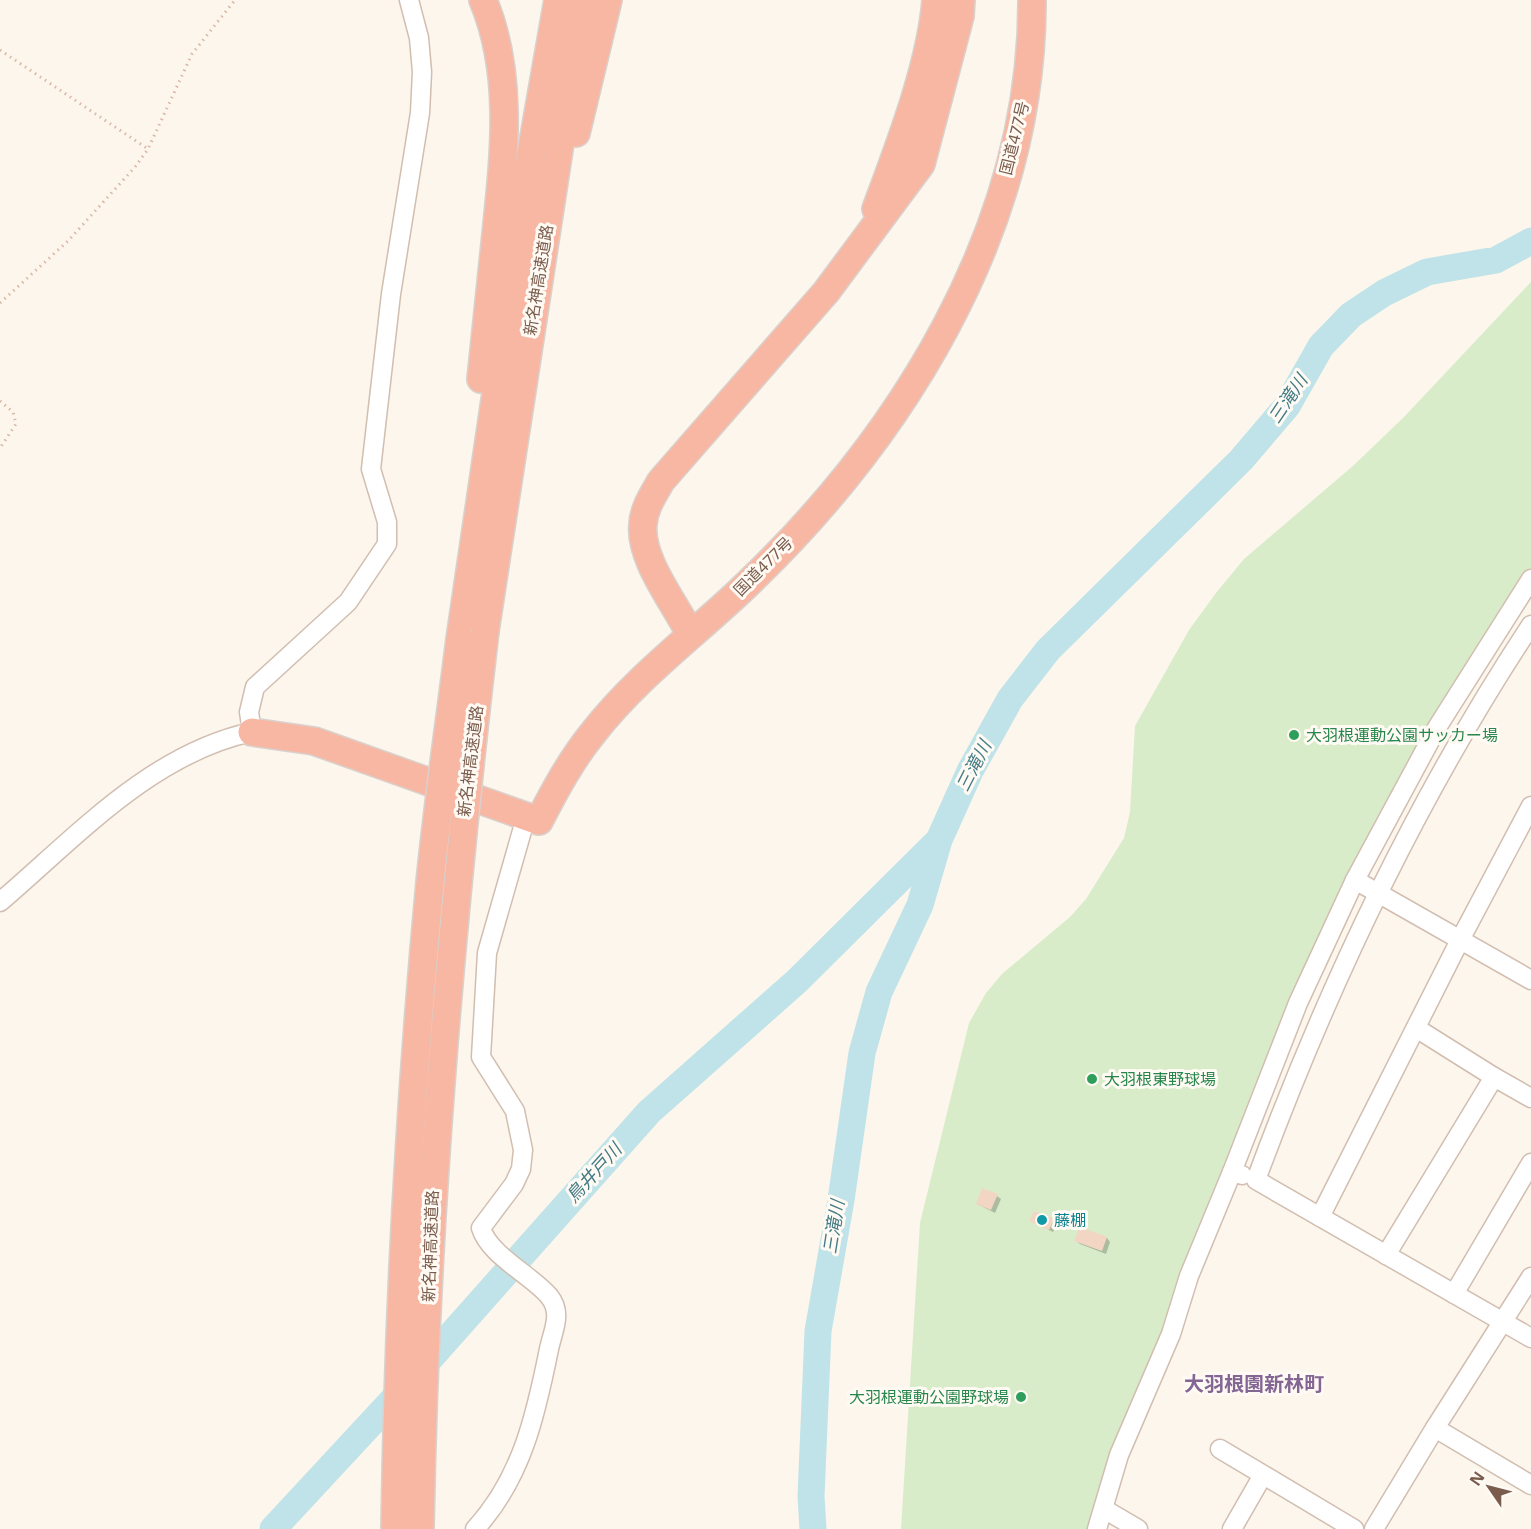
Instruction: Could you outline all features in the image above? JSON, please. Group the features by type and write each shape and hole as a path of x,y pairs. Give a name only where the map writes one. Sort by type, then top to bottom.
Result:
{"highway":[{"path":"465,604 477,410 504,159 501,66 493,28 483,0"},
{"name":"新名神高速道路","path":"420,1529 434,1157 459,850 472,635 465,604 531,154 558,0"},
{"name":"新名神高速道路","path":"395,1529 396,1433 410,1168 430,881 472,635 535,297 582,0"},
{"path":"535,297 608,0"},
{"name":"国道477号","path":"526,817 539,821 560,779 594,732 634,687 740,591 795,534 866,452 931,356 956,311 976,263 1011,155 1030,50 1032,0"},
{"path":"690,634 652,565 645,546 643,525 648,504 661,481 826,292 921,164 948,5"},
{"path":"252,732 314,741 526,817"}],"street":[{"path":"0,902 133,788 162,767 191,751 227,737 252,732 249,712 255,687 348,602 387,544 387,522 371,469 391,294 421,102 419,38 409,0"},
{"path":"1097,1529 1119,1455 1171,1334 1189,1276 1298,1003 1355,880 1438,726 1531,579"},
{"path":"1256,1180 1317,1023 1376,893 1455,747 1529,631"},
{"path":"1320,1217 1460,940 1531,806"},
{"path":"475,1529 489,1513 508,1484 521,1458 541,1395 557,1320 549,1297 487,1241 481,1228 514,1184 521,1169 523,1150 515,1111 481,1058 487,953 526,817"},
{"path":"1355,880 1531,980"},
{"path":"1416,1028 1531,1099"},
{"path":"1386,1255 1494,1077"},
{"path":"1454,1294 1531,1163"},
{"path":"1232,1172 1256,1180 1531,1338"},
{"path":"1374,1529 1434,1428 1531,1277"},
{"path":"1434,1428 1531,1485"},
{"path":"1220,1449 1354,1529"},
{"path":"1232,1529 1263,1475"},
{"path":"1104,1509 1138,1529"}],"path":[{"path":"0,303 68,241 148,149 192,54 235,0"},
{"path":"0,50 148,149"},
{"path":"0,401 13,412 16,424 0,448"}],"green space":[{"path":"1531,282 1531,570 1328,917 1092,1529 901,1529 920,1223 969,1023 986,993 1002,974 1070,917 1086,899 1124,838 1130,812 1135,726 1189,630 1216,593 1244,559 1354,465 1404,417"}],"building":[{"path":"982,1188 998,1194 991,1210 976,1204"},
{"name":"藤棚","path":"1034,1211 1054,1219 1049,1230 1029,1221"},
{"path":"1080,1227 1107,1237 1102,1251 1074,1241"}],"waterway":[{"name":"三滝川","path":"813,1529 811,1496 818,1331 841,1200 862,1053 879,992 920,905 939,840 970,771 1010,699 1048,650 1241,460 1287,406 1321,346 1351,315 1384,293 1427,272 1496,260 1531,241"},
{"name":"鳥井戸川","path":"273,1529 402,1390 649,1112 797,981 936,843"}],"place":[{"name":"大羽根運動公園サッカー場","path":"1294,735"},
{"name":"大羽根東野球場","path":"1092,1079"},
{"name":"藤棚","path":"1042,1220"},
{"name":"大羽根運動公園野球場","path":"1021,1397"}],"district":[{"name":"大羽根園新林町","path":"1254,1384"}]}
